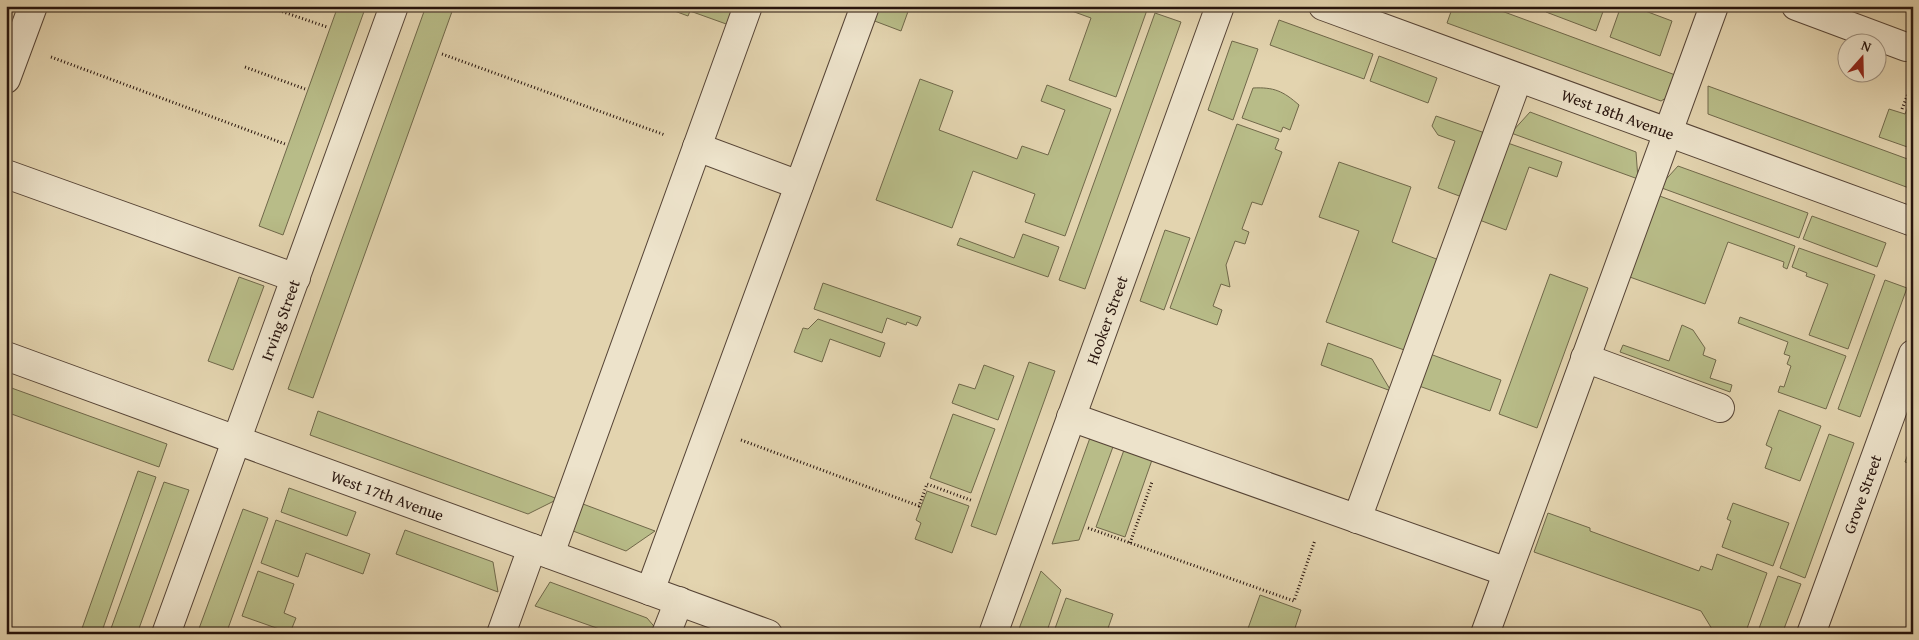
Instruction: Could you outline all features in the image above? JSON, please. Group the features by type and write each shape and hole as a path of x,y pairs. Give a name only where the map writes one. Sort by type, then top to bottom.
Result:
{"street":[{"name":"Irving Street","path":"166,634 394,6"},
{"path":"501,634 541,551 697,147 748,6"},
{"path":"650,591 865,6"},
{"name":"Hooker Street","path":"993,634 1220,6"},
{"name":"West 18th Avenue","path":"1322,6 1913,222"},
{"path":"1485,634 1714,6"},
{"path":"1796,6 1906,47"},
{"path":"6,79 19,46 25,9"},
{"path":"1357,519 1518,78"},
{"path":"697,147 799,186"},
{"path":"6,174 296,278"},
{"name":"Grove Street","path":"1811,634 1913,354"},
{"name":"West 17th Avenue","path":"6,356 768,634"},
{"path":"1585,358 1720,408"},
{"path":"1071,417 1508,572"},
{"path":"666,634 678,601"}],"path":[{"path":"269,7 327,28"},
{"path":"19,46 285,144"},
{"path":"442,54 697,147"},
{"path":"245,67 305,89"},
{"path":"1902,109 1913,81"},
{"path":"709,428 919,506 927,484 973,501"},
{"path":"1130,543 1163,450"},
{"path":"1088,528 1294,600 1326,508"}],"green space":[{"path":"338,6 366,6 283,235 259,226"},
{"path":"426,6 454,6 313,398 288,389"},
{"path":"661,6 719,6 733,12 729,25 690,11 688,16"},
{"path":"877,6 910,6 901,31 872,20"},
{"path":"1058,6 1137,6 1147,10 1116,97 1069,80 1091,18"},
{"path":"1453,6 1488,6 1678,76 1671,95 1661,101 1447,23"},
{"path":"1548,6 1605,6 1596,31 1546,12"},
{"path":"1621,6 1632,6 1672,21 1660,56 1610,37"},
{"path":"1155,13 1181,22 1085,289 1059,280"},
{"path":"1279,20 1373,54 1364,79 1270,45"},
{"path":"1232,41 1258,49 1233,120 1208,110"},
{"path":"1379,56 1437,78 1428,103 1370,81"},
{"path":"920,79 953,91 939,130 1017,159 1022,146 1048,155 1065,110 1041,101 1047,85 1111,109 1065,236 1025,222 1035,194 973,171 952,228 876,200"},
{"path":"1708,86 1913,161 1913,179 1909,188 1708,114"},
{"path":"1253,88 1267,88 1278,91 1299,105 1290,130 1283,127 1281,132 1242,118"},
{"path":"1913,95 1913,149 1879,137 1889,109 1905,114"},
{"path":"1530,112 1636,152 1638,179 1511,133"},
{"path":"1436,116 1485,133 1462,197 1438,188 1455,141 1438,135 1432,126"},
{"path":"1237,124 1279,139 1275,149 1282,152 1262,205 1252,202 1242,229 1249,232 1245,244 1235,241 1226,265 1230,287 1221,284 1213,306 1222,310 1217,325 1170,308"},
{"path":"1502,141 1562,162 1557,177 1529,167 1506,230 1474,218"},
{"path":"1339,162 1411,187 1392,242 1439,260 1407,351 1326,322 1359,231 1319,217"},
{"path":"1678,166 1808,213 1799,238 1659,187"},
{"path":"1657,195 1795,246 1787,269 1783,267 1784,262 1728,242 1705,304 1627,276"},
{"path":"1812,216 1886,243 1877,267 1803,239"},
{"path":"1165,230 1190,238 1164,310 1140,301"},
{"path":"1023,234 1059,247 1048,277 957,245 960,238 1014,258"},
{"path":"1799,248 1875,275 1848,349 1809,335 1828,284 1806,276 1807,273 1792,267"},
{"path":"1550,274 1588,288 1537,428 1499,414"},
{"path":"239,277 264,286 233,370 208,361"},
{"path":"1885,280 1907,288 1860,417 1838,409"},
{"path":"823,283 921,317 917,326 907,322 906,325 887,318 882,333 814,309"},
{"path":"1740,317 1846,356 1826,409 1778,392 1780,386 1784,387 1791,366 1787,364 1790,356 1784,354 1788,342 1738,323"},
{"path":"818,319 885,343 880,357 830,339 822,362 794,352 803,328 808,329"},
{"path":"1682,325 1693,330 1705,348 1703,355 1716,360 1710,378 1732,385 1730,392 1620,352 1623,345 1669,361"},
{"path":"1328,343 1372,359 1391,391 1321,365"},
{"path":"1430,354 1501,380 1490,411 1419,386"},
{"path":"1029,362 1055,371 996,535 971,526"},
{"path":"984,365 1014,376 998,420 952,403 959,384 975,389"},
{"path":"6,386 167,444 159,467 6,412"},
{"path":"1779,410 1821,426 1800,481 1765,468 1772,448 1766,445"},
{"path":"318,411 558,499 528,514 310,435"},
{"path":"953,414 995,429 971,493 930,478"},
{"path":"1829,434 1854,443 1805,578 1780,568"},
{"path":"1091,435 1114,444 1079,540 1052,544"},
{"path":"1913,441 1913,465 1905,462"},
{"path":"1124,450 1152,460 1125,537 1096,527"},
{"path":"138,471 156,477 101,634 80,634"},
{"path":"164,482 189,490 137,634 109,634"},
{"path":"289,488 356,512 347,536 281,512"},
{"path":"927,491 969,506 952,553 915,539 921,523 916,520"},
{"path":"1733,503 1789,523 1773,566 1722,547 1731,521 1727,519"},
{"path":"583,504 655,531 626,551 573,531"},
{"path":"243,509 268,518 226,634 197,634"},
{"path":"1548,513 1590,528 1590,531 1699,571 1701,566 1712,570 1717,554 1767,573 1745,634 1715,634 1701,611 1534,552"},
{"path":"276,520 370,554 363,574 306,553 298,577 261,563"},
{"path":"405,530 493,562 498,592 396,554"},
{"path":"258,571 294,584 284,613 296,618 290,633 242,616"},
{"path":"1041,571 1061,590 1046,634 1017,634"},
{"path":"1778,576 1801,584 1782,634 1757,634"},
{"path":"550,582 647,618 658,631 657,634 614,634 535,606"},
{"path":"1260,595 1301,610 1293,634 1246,634"},
{"path":"1066,598 1113,614 1106,634 1053,634"}]}
